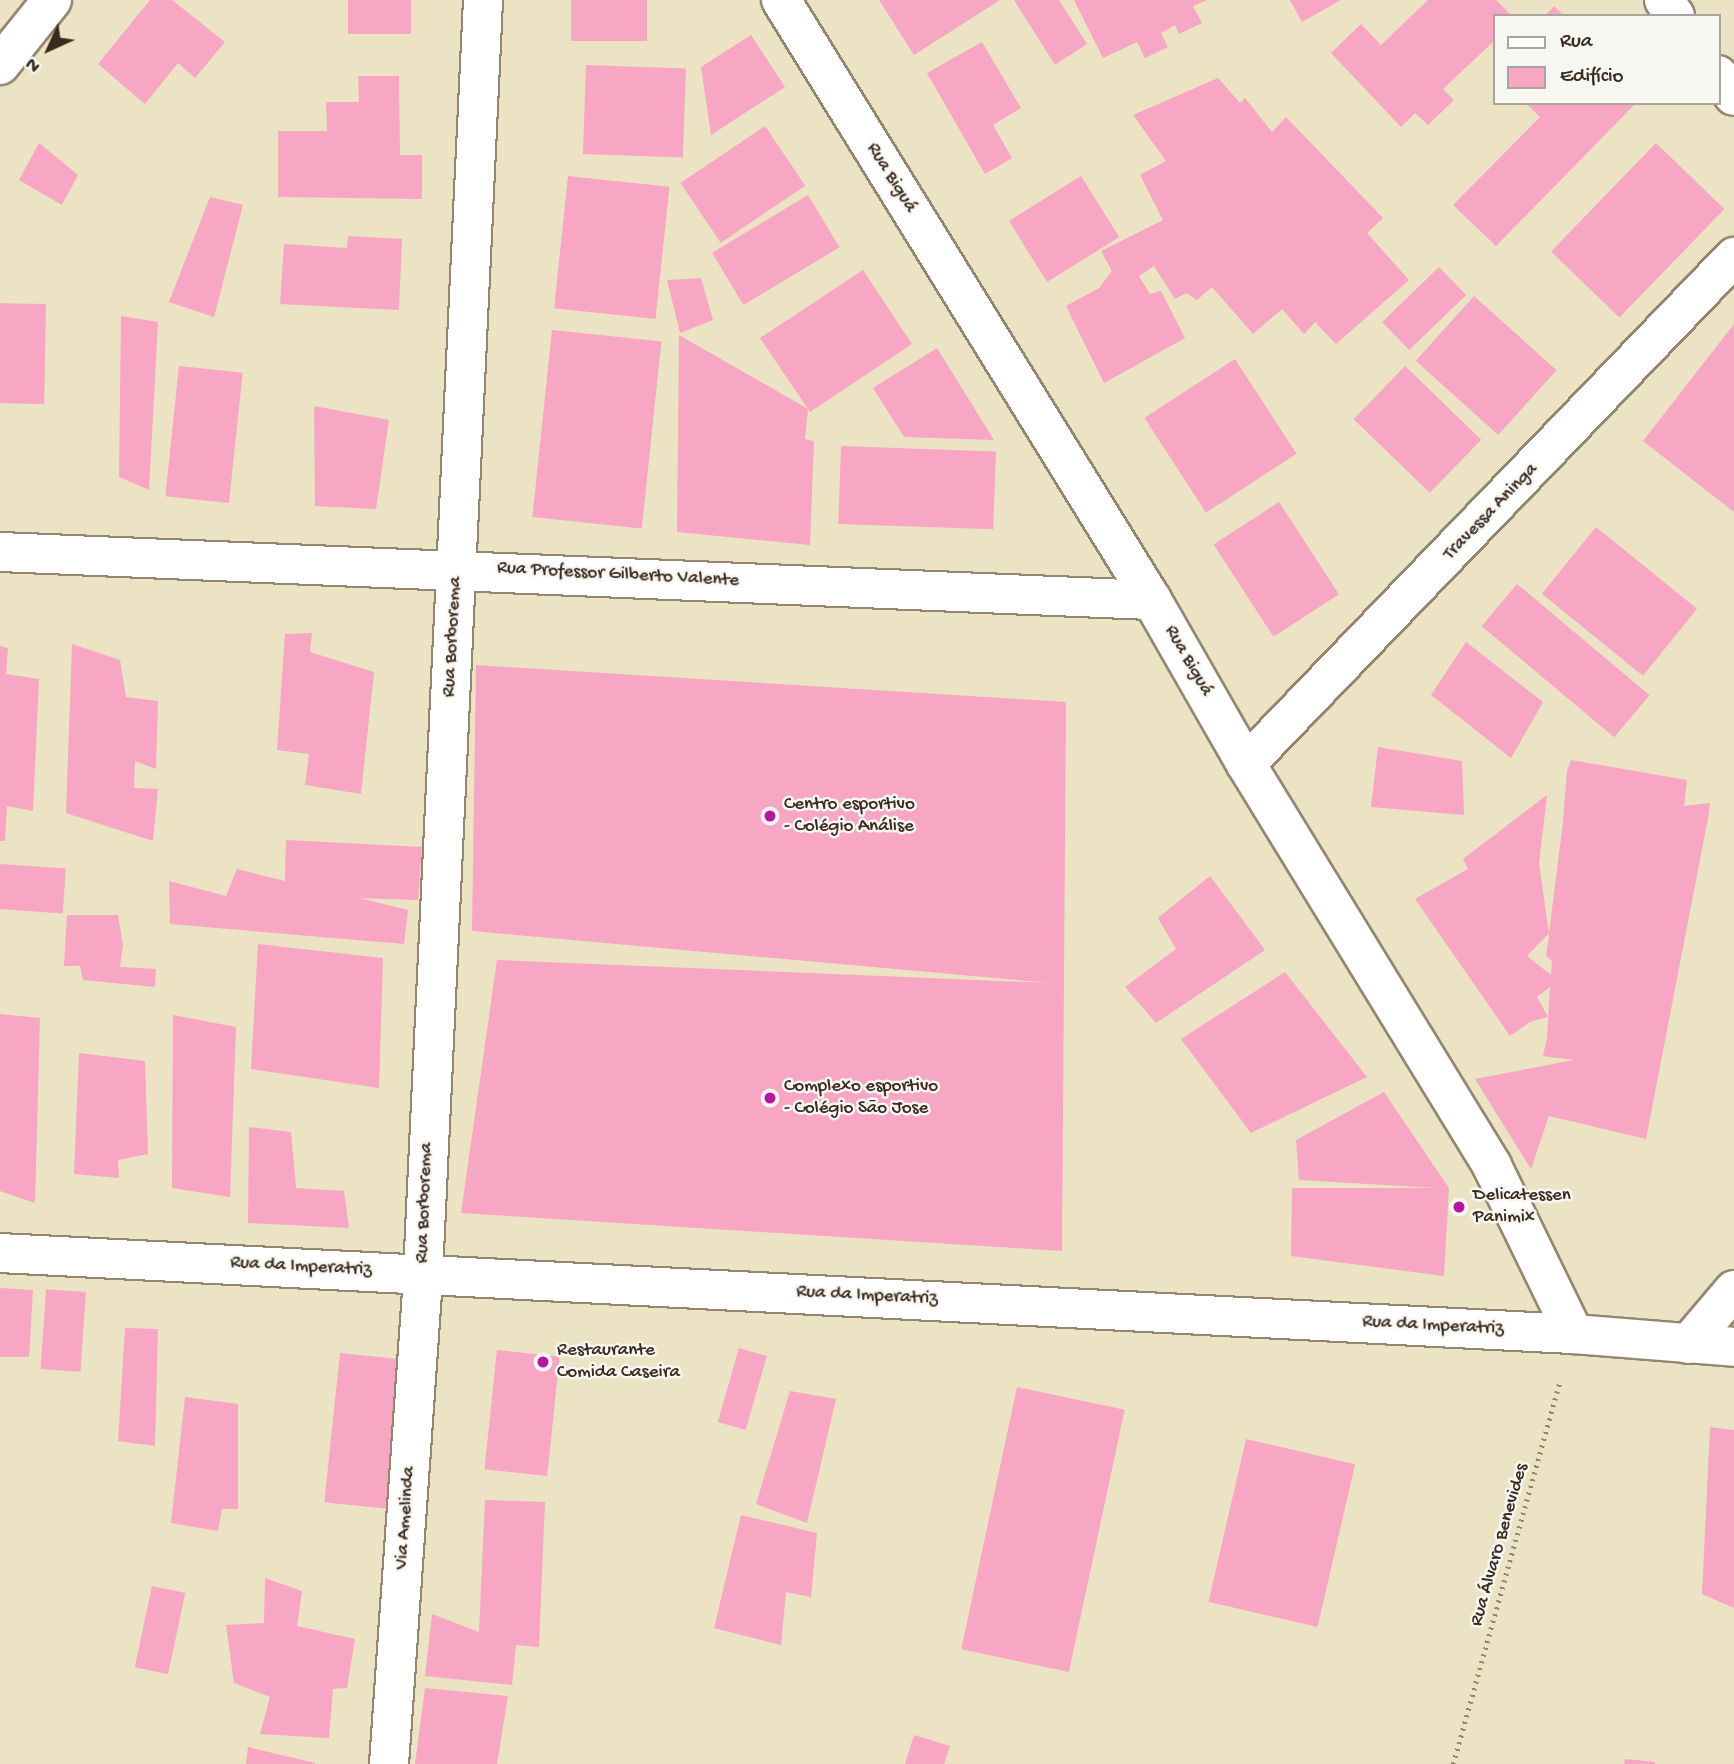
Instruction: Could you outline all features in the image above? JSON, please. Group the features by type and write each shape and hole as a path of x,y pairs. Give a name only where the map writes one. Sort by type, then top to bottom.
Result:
{"street":[{"path":"0,65 52,0"},
{"name":"Rua Borborema","path":"423,1273 483,0"},
{"name":"Rua Biguá","path":"781,0 1153,600 1247,764 1492,1166 1574,1334"},
{"path":"1720,78 1734,96"},
{"name":"Travessa Aninga","path":"1247,764 1734,257"},
{"name":"Rua Professor Gilberto Valente","path":"0,552 457,568 1153,600"},
{"name":"Rua da Imperatriz","path":"0,1253 1574,1334 1734,1346"},
{"name":"Via Amelinda","path":"389,1764 423,1273"},
{"path":"1688,1344 1734,1290"}],"path":[{"name":"Rua Álvaro Benevides","path":"1454,1764 1574,1334"}],"building":[{"path":"150,0 172,0 225,42 195,78 178,63 145,104 98,64"},
{"path":"348,0 411,0 411,34 348,34"},
{"path":"571,0 647,0 647,41 571,41"},
{"path":"879,0 1000,0 914,55"},
{"path":"1014,0 1059,0 1087,44 1055,65"},
{"path":"1074,0 1207,0 1193,6 1202,23 1179,34 1175,25 1161,33 1168,47 1145,58 1137,42 1103,58"},
{"path":"1290,0 1341,0 1302,22"},
{"path":"1428,0 1496,0 1510,14 1492,14 1492,43 1443,89 1454,100 1428,125 1415,113 1401,127 1331,53 1361,24 1381,45"},
{"path":"1554,6 1562,14 1547,14"},
{"path":"751,35 785,87 711,135 701,67"},
{"path":"982,42 1021,108 993,125 1012,158 985,174 927,73"},
{"path":"586,65 686,68 683,157 583,154"},
{"path":"358,76 399,76 400,155 422,155 422,199 278,197 278,131 327,131 326,102 359,102"},
{"path":"1218,78 1240,103 1245,98 1272,132 1286,117 1383,218 1367,233 1409,280 1336,344 1315,322 1304,334 1282,309 1253,334 1212,287 1197,300 1186,293 1175,299 1154,266 1139,276 1150,294 1161,291 1185,338 1104,383 1066,306 1099,288 1112,271 1101,251 1163,220 1140,175 1166,161 1133,115"},
{"path":"1528,105 1634,105 1496,246 1453,205 1540,117"},
{"path":"765,126 805,186 721,243 680,183"},
{"path":"39,143 78,175 62,205 19,180"},
{"path":"1656,143 1724,209 1619,318 1551,252"},
{"path":"568,176 669,187 656,319 554,308"},
{"path":"1081,176 1119,237 1047,282 1009,221"},
{"path":"808,195 839,247 743,305 712,253"},
{"path":"210,197 243,205 214,317 169,302"},
{"path":"348,236 402,239 399,310 280,304 284,244 347,248"},
{"path":"1439,267 1466,295 1409,350 1382,322"},
{"path":"863,270 912,344 810,412 760,338"},
{"path":"701,278 713,320 680,333 667,280"},
{"path":"1474,296 1556,370 1498,435 1416,361"},
{"path":"0,303 46,304 44,404 0,403"},
{"path":"121,316 158,322 149,490 119,477"},
{"path":"1734,324 1734,512 1643,441"},
{"path":"552,330 661,341 642,528 532,517"},
{"path":"679,335 808,409 805,439 814,441 810,545 677,532"},
{"path":"937,348 994,440 904,437 873,388"},
{"path":"1235,359 1297,454 1206,513 1144,418"},
{"path":"179,366 243,373 229,503 165,496"},
{"path":"1405,366 1481,440 1430,493 1354,419"},
{"path":"314,406 389,420 376,509 315,506"},
{"path":"841,446 996,451 993,529 838,524"},
{"path":"1279,502 1339,594 1273,637 1214,544"},
{"path":"1596,527 1697,609 1643,676 1542,594"},
{"path":"1517,584 1650,695 1614,737 1482,626"},
{"path":"312,633 310,652 374,672 361,794 305,785 309,754 277,750 285,634"},
{"path":"1466,642 1543,702 1511,758 1431,695"},
{"path":"72,644 120,660 126,697 158,701 156,769 135,761 134,788 158,789 153,841 66,813"},
{"path":"0,646 8,648 6,674 39,679 33,811 7,806 5,841 0,841"},
{"path":"476,665 1066,702 1062,1251 461,1213 497,960 1050,983 472,931"},
{"path":"1378,747 1462,761 1464,815 1371,807"},
{"path":"1571,760 1687,780 1684,806 1710,803 1646,1139 1549,1116 1531,1169 1475,1079 1574,1060 1543,1056 1547,1038 1550,987 1537,997 1548,1017 1530,1022 1510,1036 1415,899 1468,869 1463,859 1547,795 1539,864 1549,933 1567,771","holes":["1549,933 1546,956 1552,961 1551,975 1527,956"]},
{"path":"286,840 422,847 418,900 359,898 408,910 404,944 170,924 169,881 226,896 237,869 285,881"},
{"path":"0,864 66,869 63,913 0,909"},
{"path":"1210,876 1265,950 1156,1023 1125,987 1176,949 1158,918"},
{"path":"67,915 118,915 123,945 120,967 156,969 155,987 83,980 80,966 64,966"},
{"path":"258,944 383,958 379,1088 251,1069"},
{"path":"1285,972 1367,1077 1251,1133 1181,1039"},
{"path":"0,1014 40,1018 35,1203 0,1191"},
{"path":"173,1015 236,1027 230,1197 172,1188"},
{"path":"79,1053 145,1061 148,1154 118,1160 119,1178 74,1174"},
{"path":"1384,1092 1449,1188 1444,1276 1291,1256 1292,1188 1436,1188 1299,1180 1296,1140"},
{"path":"249,1127 291,1132 296,1188 344,1191 349,1228 248,1223"},
{"path":"0,1288 33,1290 29,1357 0,1357"},
{"path":"46,1289 86,1292 80,1372 41,1369"},
{"path":"125,1328 158,1329 155,1446 118,1441"},
{"path":"739,1348 767,1356 746,1430 718,1422"},
{"path":"497,1350 560,1357 547,1476 484,1469"},
{"path":"340,1353 403,1360 387,1509 324,1502"},
{"path":"1017,1387 1125,1410 1069,1672 961,1649"},
{"path":"790,1391 836,1399 807,1523 756,1504"},
{"path":"185,1397 238,1404 238,1509 222,1509 218,1531 171,1523"},
{"path":"1710,1427 1734,1430 1734,1608 1702,1594"},
{"path":"1246,1439 1355,1464 1318,1627 1208,1602"},
{"path":"485,1500 545,1502 539,1647 516,1645 512,1685 425,1676 432,1614 479,1632"},
{"path":"741,1515 817,1533 811,1597 786,1592 781,1645 714,1628"},
{"path":"265,1578 302,1591 297,1626 355,1639 347,1688 333,1689 329,1738 260,1734 270,1697 234,1683 226,1625 264,1623"},
{"path":"152,1586 185,1593 168,1674 135,1667"},
{"path":"425,1688 508,1696 497,1764 415,1764"},
{"path":"914,1735 950,1746 944,1764 905,1764"},
{"path":"248,1747 315,1763 315,1764 246,1764"},
{"path":"1625,1759 1655,1762 1655,1764 1624,1764"}],"place":[{"name":"Centro esportivo - Colégio Análise","path":"770,816"},
{"name":"Complexo esportivo - Colégio São Jose","path":"770,1098"},
{"name":"Delicatessen Panimix","path":"1459,1207"},
{"name":"Restaurante Comida Caseira","path":"543,1362"}]}
